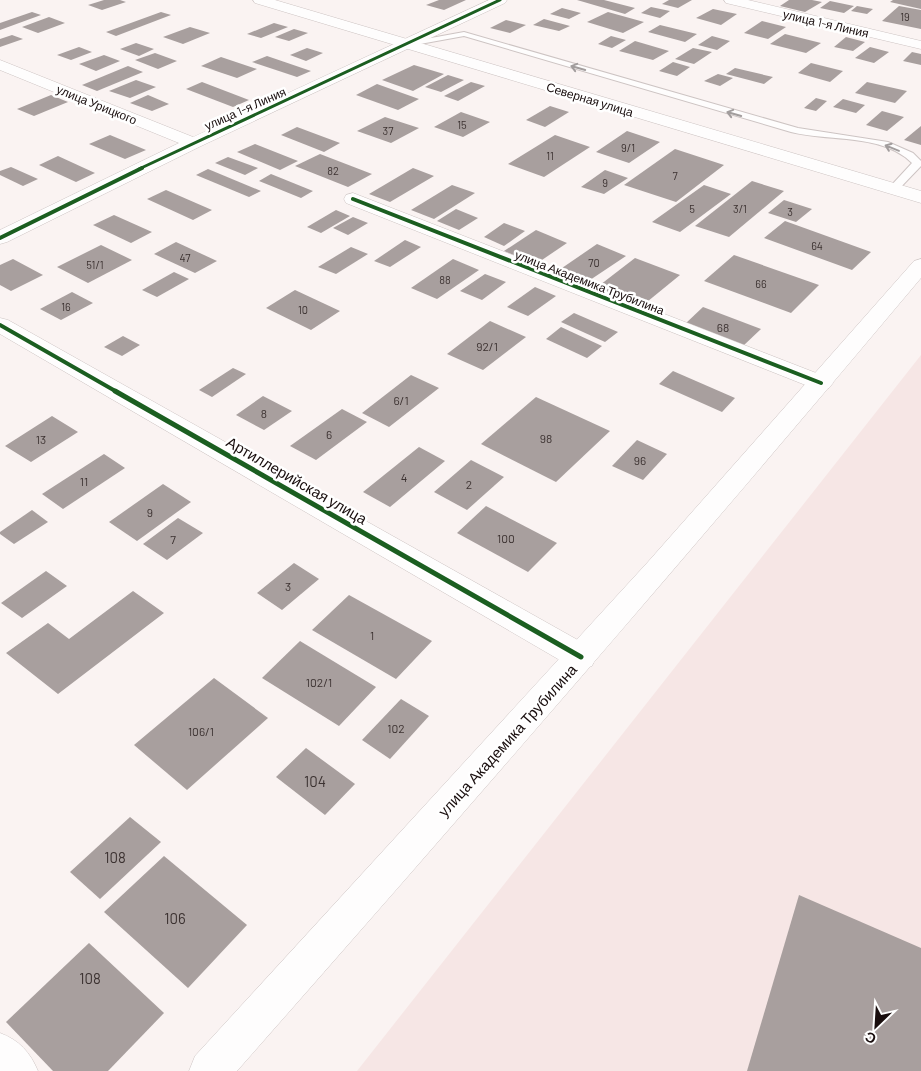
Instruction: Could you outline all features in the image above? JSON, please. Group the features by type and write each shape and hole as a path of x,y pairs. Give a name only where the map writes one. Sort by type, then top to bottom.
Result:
{"street":[{"name":"Северная улица","path":"260,0 921,197"},
{"name":"улица 1-я Линия","path":"0,238 193,143 500,0"},
{"name":"улица 1-я Линия","path":"731,0 921,45"},
{"name":"улица Урицкого","path":"0,64 193,143"},
{"name":"улица Академика Трубилина","path":"353,199 821,383"},
{"name":"улица Академика Трубилина","path":"210,1071 581,657 821,383 921,265"},
{"name":"Артиллерийская улица","path":"0,325 581,657"},
{"path":"0,1053 17,1071"}],"lane":[{"path":"409,44 464,34 774,125 813,134 876,141 912,156 918,163 893,188"}],"shaded area":[{"path":"921,355 921,1071 357,1071"}],"building":[{"path":"104,0 126,2 102,10 88,5"},
{"path":"439,0 466,0 444,10 426,5"},
{"path":"577,0 604,0 635,8 625,14"},
{"path":"669,0 692,0 678,8 662,4"},
{"path":"789,0 822,2 805,12 780,6"},
{"path":"893,0 921,0 921,9 890,2"},
{"path":"830,1 854,6 844,13 820,8"},
{"path":"857,6 873,9 867,14 851,11"},
{"path":"899,6 921,10 921,29 882,21"},
{"path":"651,7 670,11 660,18 641,13"},
{"path":"562,8 581,13 569,19 550,14"},
{"path":"713,9 737,14 721,25 696,18"},
{"path":"32,12 41,15 0,30 0,23"},
{"path":"161,12 171,15 116,36 106,32"},
{"path":"608,12 644,22 623,33 587,22"},
{"path":"49,17 65,23 38,33 22,27"},
{"path":"544,19 570,26 559,31 533,25"},
{"path":"506,20 526,25 510,33 490,28"},
{"path":"762,21 786,27 768,39 744,33"},
{"path":"274,23 288,27 261,38 247,34"},
{"path":"660,25 697,34 685,42 648,32"},
{"path":"190,27 210,33 183,44 163,37"},
{"path":"294,29 308,33 289,41 275,37"},
{"path":"785,34 821,43 806,53 770,44"},
{"path":"12,35 23,39 0,47 0,39"},
{"path":"611,36 626,40 612,48 598,44"},
{"path":"712,36 730,41 717,50 698,45"},
{"path":"846,37 865,42 853,51 834,47"},
{"path":"635,41 669,51 653,60 619,51"},
{"path":"136,43 154,49 139,56 120,49"},
{"path":"79,47 92,52 71,60 57,55"},
{"path":"870,47 889,52 874,63 855,58"},
{"path":"307,48 323,53 306,61 290,55"},
{"path":"693,48 712,52 694,64 675,59"},
{"path":"912,52 921,54 921,65 903,61"},
{"path":"155,53 177,61 158,69 135,60"},
{"path":"104,55 120,61 96,71 79,64"},
{"path":"267,56 311,71 297,77 252,62"},
{"path":"221,57 257,69 237,78 201,66"},
{"path":"673,62 690,67 677,76 659,71"},
{"path":"811,63 843,71 830,82 798,73"},
{"path":"414,65 444,74 413,91 382,80"},
{"path":"128,66 143,72 97,91 82,85"},
{"path":"735,68 773,77 764,84 726,74"},
{"path":"718,74 733,78 720,86 704,81"},
{"path":"448,75 464,80 441,92 425,87"},
{"path":"136,80 156,87 130,98 109,91"},
{"path":"202,82 249,100 233,107 186,89"},
{"path":"471,82 485,86 458,101 444,96"},
{"path":"867,82 907,91 895,103 855,93"},
{"path":"377,84 419,99 398,110 356,95"},
{"path":"51,95 68,102 34,116 17,109"},
{"path":"148,95 169,104 152,111 130,103"},
{"path":"816,98 827,101 816,111 804,108"},
{"path":"843,99 865,105 856,113 833,107"},
{"path":"550,106 569,112 545,127 526,120"},
{"path":"882,111 904,117 887,131 866,125"},
{"path":"461,112 490,122 463,137 434,127"},
{"path":"385,117 419,128 391,143 357,131"},
{"path":"921,126 921,145 904,140"},
{"path":"297,127 340,143 324,152 281,135"},
{"path":"627,131 660,142 629,163 596,152"},
{"path":"110,135 146,150 125,159 89,144"},
{"path":"555,135 590,147 544,177 508,164"},
{"path":"255,144 298,161 280,170 237,152"},
{"path":"675,149 724,165 676,202 624,185"},
{"path":"320,154 372,174 348,187 295,166"},
{"path":"58,156 95,173 76,182 39,165"},
{"path":"228,157 258,168 245,175 215,163"},
{"path":"11,167 38,179 23,186 0,175 0,171"},
{"path":"413,168 434,176 390,202 369,194"},
{"path":"208,169 261,191 249,197 196,175"},
{"path":"605,170 628,178 604,194 581,187"},
{"path":"271,174 313,191 301,198 259,181"},
{"path":"752,181 784,191 729,237 695,226"},
{"path":"452,185 475,193 434,219 411,210"},
{"path":"704,185 731,194 680,232 652,222"},
{"path":"166,190 212,210 193,220 147,199"},
{"path":"784,200 812,209 796,222 768,213"},
{"path":"456,209 478,218 459,230 437,221"},
{"path":"336,210 350,216 321,233 307,227"},
{"path":"114,215 152,232 131,243 93,225"},
{"path":"353,217 368,223 348,235 333,228"},
{"path":"785,221 871,252 852,270 764,238"},
{"path":"504,223 525,231 504,246 484,237"},
{"path":"536,230 567,243 536,264 504,251"},
{"path":"405,240 421,247 390,267 374,261"},
{"path":"176,242 217,261 195,273 154,254"},
{"path":"597,244 626,256 590,280 562,268"},
{"path":"101,245 132,260 88,283 57,267"},
{"path":"351,247 368,254 336,274 318,267"},
{"path":"734,255 819,285 791,313 704,281"},
{"path":"635,258 680,275 642,306 596,288"},
{"path":"13,259 43,275 11,291 0,285 0,265"},
{"path":"453,259 479,270 437,299 411,288"},
{"path":"174,272 189,279 157,297 142,290"},
{"path":"485,274 506,282 482,300 460,291"},
{"path":"535,287 556,296 528,316 507,307"},
{"path":"295,290 340,311 311,330 266,308"},
{"path":"72,292 93,303 61,320 40,309"},
{"path":"703,307 761,329 743,346 685,324"},
{"path":"574,313 618,332 605,342 561,322"},
{"path":"490,321 526,337 483,370 447,354"},
{"path":"561,327 602,346 587,358 546,339"},
{"path":"123,336 140,345 122,356 104,347"},
{"path":"233,368 246,374 212,397 199,390"},
{"path":"673,371 735,398 722,412 659,384"},
{"path":"411,375 439,388 389,427 362,413"},
{"path":"263,396 292,411 264,430 236,415"},
{"path":"536,397 610,431 556,482 481,444"},
{"path":"342,409 367,422 316,460 290,446"},
{"path":"52,416 78,432 31,462 5,446"},
{"path":"637,440 667,454 643,480 612,466"},
{"path":"419,447 445,461 390,507 363,492"},
{"path":"104,454 125,468 63,509 42,494"},
{"path":"471,460 504,477 467,510 434,492"},
{"path":"163,484 191,502 137,541 109,522"},
{"path":"486,506 557,543 528,572 457,533"},
{"path":"32,510 48,522 14,544 0,534 0,532"},
{"path":"178,518 203,533 167,560 143,544"},
{"path":"294,563 319,579 282,610 257,593"},
{"path":"46,571 67,586 22,618 1,603"},
{"path":"133,591 164,613 58,694 6,653 48,623 69,639"},
{"path":"349,595 432,641 396,679 312,630"},
{"path":"300,641 376,687 339,726 262,678"},
{"path":"214,678 268,718 187,790 134,745"},
{"path":"401,699 429,716 390,759 362,740"},
{"path":"306,748 355,784 325,815 276,777"},
{"path":"130,817 161,842 100,899 70,872"},
{"path":"164,856 247,925 188,988 104,912"},
{"path":"799,895 921,948 921,1071 747,1071"},
{"path":"89,943 164,1013 108,1071 53,1071 6,1022"}],"cycle path":[{"path":"0,238 193,143 500,0"},
{"path":"353,199 821,383"},
{"path":"0,325 581,657"}]}
